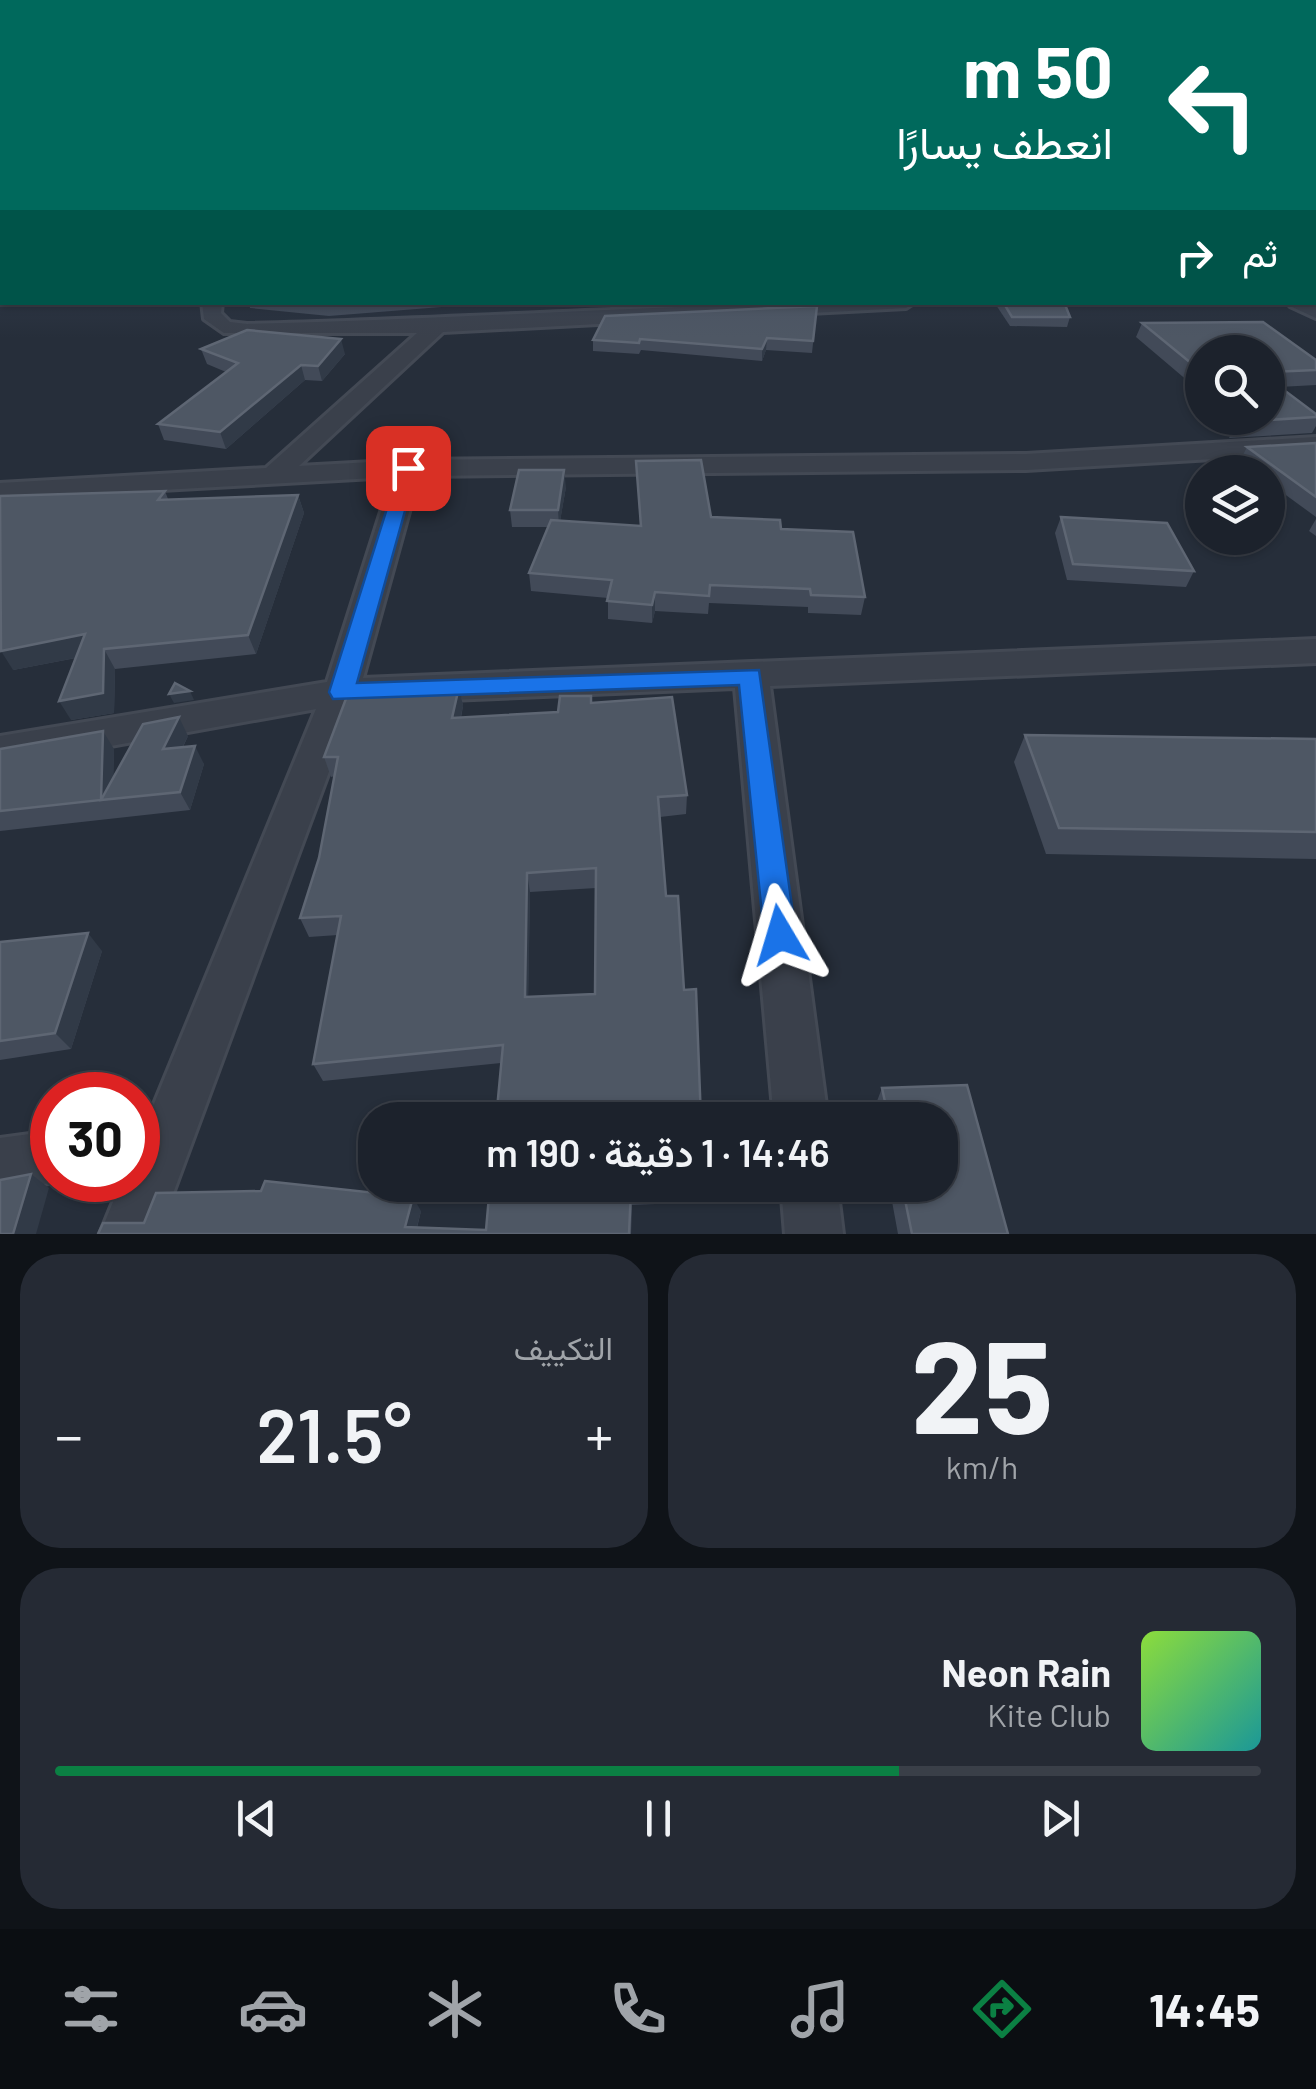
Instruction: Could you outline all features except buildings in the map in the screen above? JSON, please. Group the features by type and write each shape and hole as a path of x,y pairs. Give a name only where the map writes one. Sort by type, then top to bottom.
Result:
{"street":[{"path":"212,305 211,315 224,326 247,330 437,326 559,310 805,305"},
{"path":"275,474 437,326"},
{"path":"0,490 408,468 1026,462 1316,445"},
{"path":"160,1123 342,692 408,468"},
{"path":"0,751 342,692 1316,651"},
{"path":"751,676 800,1102"},
{"path":"0,1165 30,1161"},
{"path":"129,1234 137,1202"},
{"path":"811,1202 814,1234"}],"route":[{"path":"408,468 342,692 751,676 780,935"}]}
